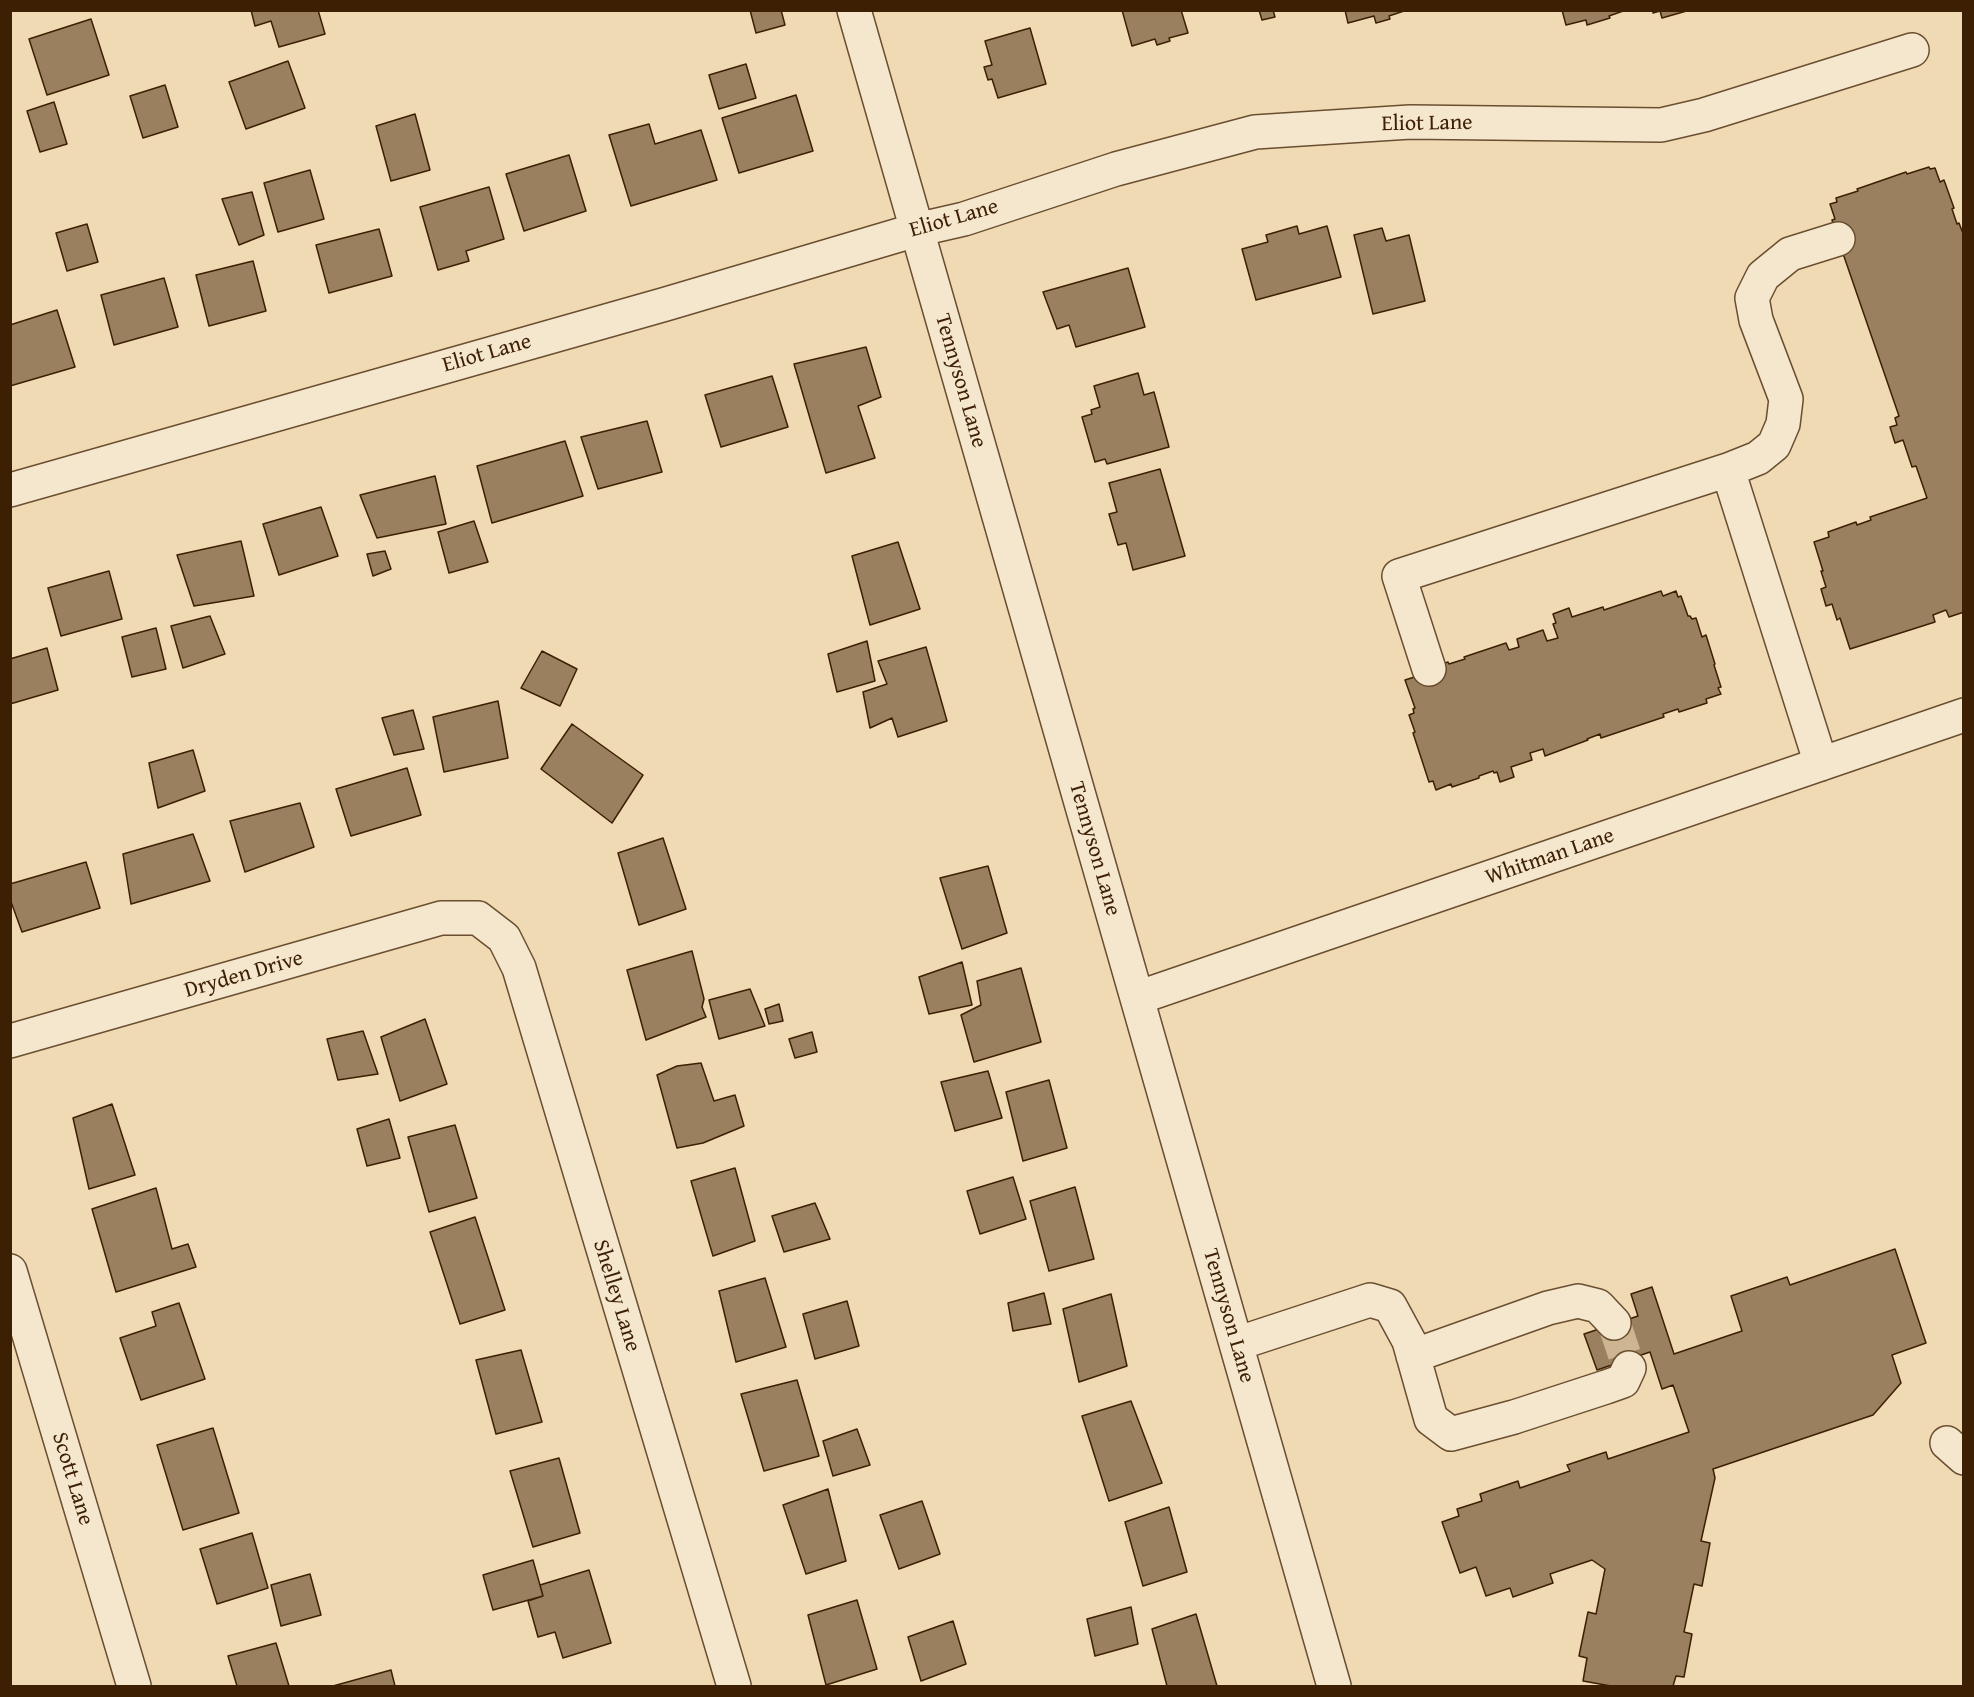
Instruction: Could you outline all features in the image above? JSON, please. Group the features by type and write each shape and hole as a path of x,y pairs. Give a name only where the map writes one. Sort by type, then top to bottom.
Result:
{"street":[{"name":"Tennyson Lane","path":"854,10 1334,1686"},
{"name":"Eliot Lane","path":"10,490 916,230 964,219 1116,169 1254,132 1410,122 1661,125 1704,116 1912,50"},
{"path":"1430,669 1399,576 1728,470 1758,458 1774,445 1783,423 1786,399 1756,320 1752,298 1763,276 1790,254 1838,239"},
{"path":"1728,470 1821,764"},
{"name":"Whitman Lane","path":"1137,998 1964,715"},
{"name":"Dryden Drive","path":"10,1041 441,918 478,918"},
{"name":"Shelley Lane","path":"478,918 504,938 519,969 734,1686"},
{"name":"Scott Lane","path":"10,1271 134,1686"},
{"path":"1236,1344 1370,1300 1390,1306 1409,1341 1431,1419 1451,1434 1514,1417 1623,1381 1629,1368"},
{"path":"1413,1356 1548,1308 1578,1301 1598,1305 1614,1323"}],"building":[{"path":"251,10 318,10 325,34 279,47 271,21 255,26"},
{"path":"750,10 781,10 785,25 756,33"},
{"path":"1122,10 1181,10 1188,33 1169,38 1170,41 1157,45 1155,39 1132,46"},
{"path":"1259,10 1273,10 1275,17 1262,20"},
{"path":"1345,10 1407,10 1376,23 1374,16 1348,23"},
{"path":"1562,10 1626,10 1587,25 1586,20 1566,25"},
{"path":"1653,10 1690,10 1662,18 1660,11 1653,13"},
{"path":"91,19 109,75 47,95 29,39"},
{"path":"1030,28 1046,84 998,98 992,79 988,80 984,67 992,65 985,41"},
{"path":"288,61 305,108 246,129 229,82"},
{"path":"746,64 756,98 719,109 709,75"},
{"path":"165,85 178,127 143,138 130,96"},
{"path":"796,95 813,151 739,173 722,118"},
{"path":"54,102 67,144 40,152 27,111"},
{"path":"415,114 430,170 391,181 376,126"},
{"path":"649,124 655,144 701,130 717,180 631,206 609,135"},
{"path":"569,155 586,211 524,231 506,174"},
{"path":"1929,167 1930,169 1935,168 1940,182 1944,180 1957,224 1959,223 1964,236 1964,612 1949,617 1946,610 1933,615 1935,622 1850,649 1840,618 1837,620 1832,604 1826,606 1821,589 1826,587 1821,571 1823,571 1814,542 1829,537 1828,532 1856,522 1857,525 1871,520 1870,517 1927,498 1916,466 1912,467 1903,440 1895,443 1890,427 1897,425 1895,418 1899,416 1838,239 1830,204 1837,202 1836,198 1858,191 1857,189 1906,172 1907,174"},
{"path":"310,170 324,219 278,232 264,183"},
{"path":"489,187 504,239 466,251 469,261 438,270 420,207"},
{"path":"252,192 264,235 239,245 222,199"},
{"path":"87,224 98,262 67,271 56,233"},
{"path":"1297,226 1299,234 1327,226 1341,277 1256,300 1242,249 1268,242 1266,235"},
{"path":"1382,228 1386,241 1409,235 1425,301 1373,314 1354,235"},
{"path":"379,229 392,276 329,293 316,245"},
{"path":"253,261 266,311 209,326 196,275"},
{"path":"1128,268 1145,327 1076,347 1069,325 1057,329 1043,292"},
{"path":"164,278 178,327 114,345 101,295"},
{"path":"57,310 75,367 10,386 10,325"},
{"path":"866,347 881,397 858,406 875,458 826,473 794,364"},
{"path":"1138,373 1144,395 1154,392 1169,447 1107,464 1105,459 1095,462 1082,417 1092,414 1091,410 1100,407 1094,386"},
{"path":"772,376 788,427 721,447 705,395"},
{"path":"647,421 662,472 598,489 581,437"},
{"path":"565,441 583,496 492,523 477,466"},
{"path":"1160,469 1185,556 1133,570 1126,543 1118,545 1109,514 1117,512 1109,483"},
{"path":"435,476 446,524 377,538 360,495"},
{"path":"321,507 338,556 279,575 263,524"},
{"path":"474,521 488,562 449,573 438,532"},
{"path":"241,541 254,596 194,606 177,555"},
{"path":"898,542 920,609 870,625 852,556"},
{"path":"385,551 391,569 373,576 367,554"},
{"path":"109,571 122,619 61,636 48,588"},
{"path":"1661,591 1663,596 1676,591 1678,597 1681,596 1688,616 1692,619 1696,618 1702,637 1706,635 1721,694 1706,699 1707,703 1679,712 1678,709 1663,714 1664,717 1601,738 1600,734 1545,756 1543,749 1530,753 1532,760 1511,767 1514,777 1500,782 1497,772 1493,771 1452,787 1451,784 1436,790 1433,781 1429,782 1413,733 1415,732 1409,715 1414,713 1415,708 1405,680 1421,675 1419,672 1465,659 1464,657 1506,643 1509,650 1519,647 1517,639 1543,630 1547,641 1558,638 1553,624 1556,623 1553,614 1569,608 1572,617 1603,607 1604,610"},
{"path":"210,616 225,654 183,668 171,626"},
{"path":"156,628 166,669 132,677 122,637"},
{"path":"867,641 875,681 837,692 828,654"},
{"path":"926,647 947,721 898,737 892,718 870,728 863,692 887,684 878,661"},
{"path":"47,648 58,690 10,704 10,659"},
{"path":"542,651 577,669 560,706 521,688"},
{"path":"498,701 508,758 444,772 433,717"},
{"path":"413,710 424,749 394,755 382,718"},
{"path":"572,724 643,775 612,823 541,769"},
{"path":"193,750 205,791 158,808 149,763"},
{"path":"407,768 421,815 351,836 336,789"},
{"path":"300,803 314,847 245,872 230,821"},
{"path":"193,834 210,881 131,904 123,854"},
{"path":"663,838 686,909 639,925 618,853"},
{"path":"86,862 100,908 22,932 10,899 10,884"},
{"path":"988,866 1007,933 962,949 940,878"},
{"path":"692,951 704,999 702,1007 706,1017 646,1040 627,970"},
{"path":"962,962 972,1005 929,1014 919,977"},
{"path":"1021,968 1041,1042 974,1062 961,1015 981,1005 977,981"},
{"path":"750,989 765,1026 719,1039 709,1000"},
{"path":"779,1004 783,1021 769,1024 765,1009"},
{"path":"425,1019 447,1084 400,1101 381,1037"},
{"path":"363,1031 378,1074 338,1080 327,1039"},
{"path":"812,1032 817,1052 795,1058 789,1039"},
{"path":"701,1063 714,1101 735,1095 744,1126 703,1143 677,1148 657,1075 677,1066"},
{"path":"988,1071 1002,1118 955,1131 941,1082"},
{"path":"1049,1080 1067,1148 1023,1161 1006,1092"},
{"path":"112,1104 135,1175 89,1189 73,1118"},
{"path":"389,1119 400,1158 367,1166 357,1129"},
{"path":"455,1125 477,1198 429,1212 408,1137"},
{"path":"735,1168 755,1241 713,1256 691,1181"},
{"path":"1013,1177 1026,1219 980,1234 967,1191"},
{"path":"1075,1187 1094,1259 1049,1271 1030,1201"},
{"path":"156,1188 172,1249 188,1244 196,1267 116,1292 92,1209"},
{"path":"815,1203 830,1239 784,1252 772,1216"},
{"path":"475,1217 505,1310 460,1324 430,1232"},
{"path":"1895,1249 1926,1343 1892,1355 1901,1383 1873,1415 1713,1469 1715,1478 1701,1541 1710,1543 1702,1586 1694,1584 1684,1632 1692,1634 1684,1677 1676,1676 1673,1686 1611,1686 1583,1681 1587,1658 1579,1656 1588,1612 1596,1614 1605,1569 1592,1560 1550,1574 1553,1583 1513,1597 1510,1588 1486,1596 1476,1567 1460,1573 1442,1522 1459,1516 1457,1509 1482,1501 1480,1494 1518,1481 1520,1488 1570,1471 1567,1465 1606,1452 1608,1459 1689,1432 1673,1385 1662,1389 1650,1352 1597,1370 1584,1334 1638,1316 1631,1294 1652,1287 1674,1354 1742,1331 1731,1296 1787,1277 1790,1285"},
{"path":"765,1278 786,1347 736,1362 719,1291"},
{"path":"1044,1293 1051,1324 1013,1331 1008,1303"},
{"path":"1111,1294 1127,1366 1079,1382 1063,1309"},
{"path":"847,1301 859,1346 815,1359 803,1314"},
{"path":"179,1303 205,1379 141,1400 120,1338 156,1326 152,1312"},
{"path":"521,1350 542,1422 496,1434 476,1360"},
{"path":"797,1380 819,1456 764,1471 741,1394"},
{"path":"1131,1401 1162,1483 1109,1501 1082,1416"},
{"path":"213,1428 239,1513 183,1530 157,1445"},
{"path":"857,1429 870,1465 833,1476 823,1441"},
{"path":"559,1458 580,1533 533,1547 510,1471"},
{"path":"828,1489 846,1561 806,1574 783,1505"},
{"path":"922,1501 940,1554 899,1569 880,1515"},
{"path":"1169,1507 1187,1572 1143,1586 1125,1522"},
{"path":"252,1533 268,1588 217,1604 200,1549"},
{"path":"533,1560 543,1596 493,1610 483,1575"},
{"path":"589,1570 611,1643 563,1658 555,1632 538,1637 528,1601 543,1596 540,1585"},
{"path":"310,1574 321,1615 281,1626 271,1585"},
{"path":"857,1600 877,1669 826,1685 808,1615"},
{"path":"1131,1607 1138,1644 1095,1656 1087,1619"},
{"path":"1196,1614 1217,1686 1167,1686 1152,1629"},
{"path":"953,1621 966,1664 921,1681 908,1637"},
{"path":"276,1643 289,1686 237,1686 228,1656"},
{"path":"391,1670 395,1686 333,1686"}],"tunnel":[{"path":"1614,1323 1629,1368"}]}
